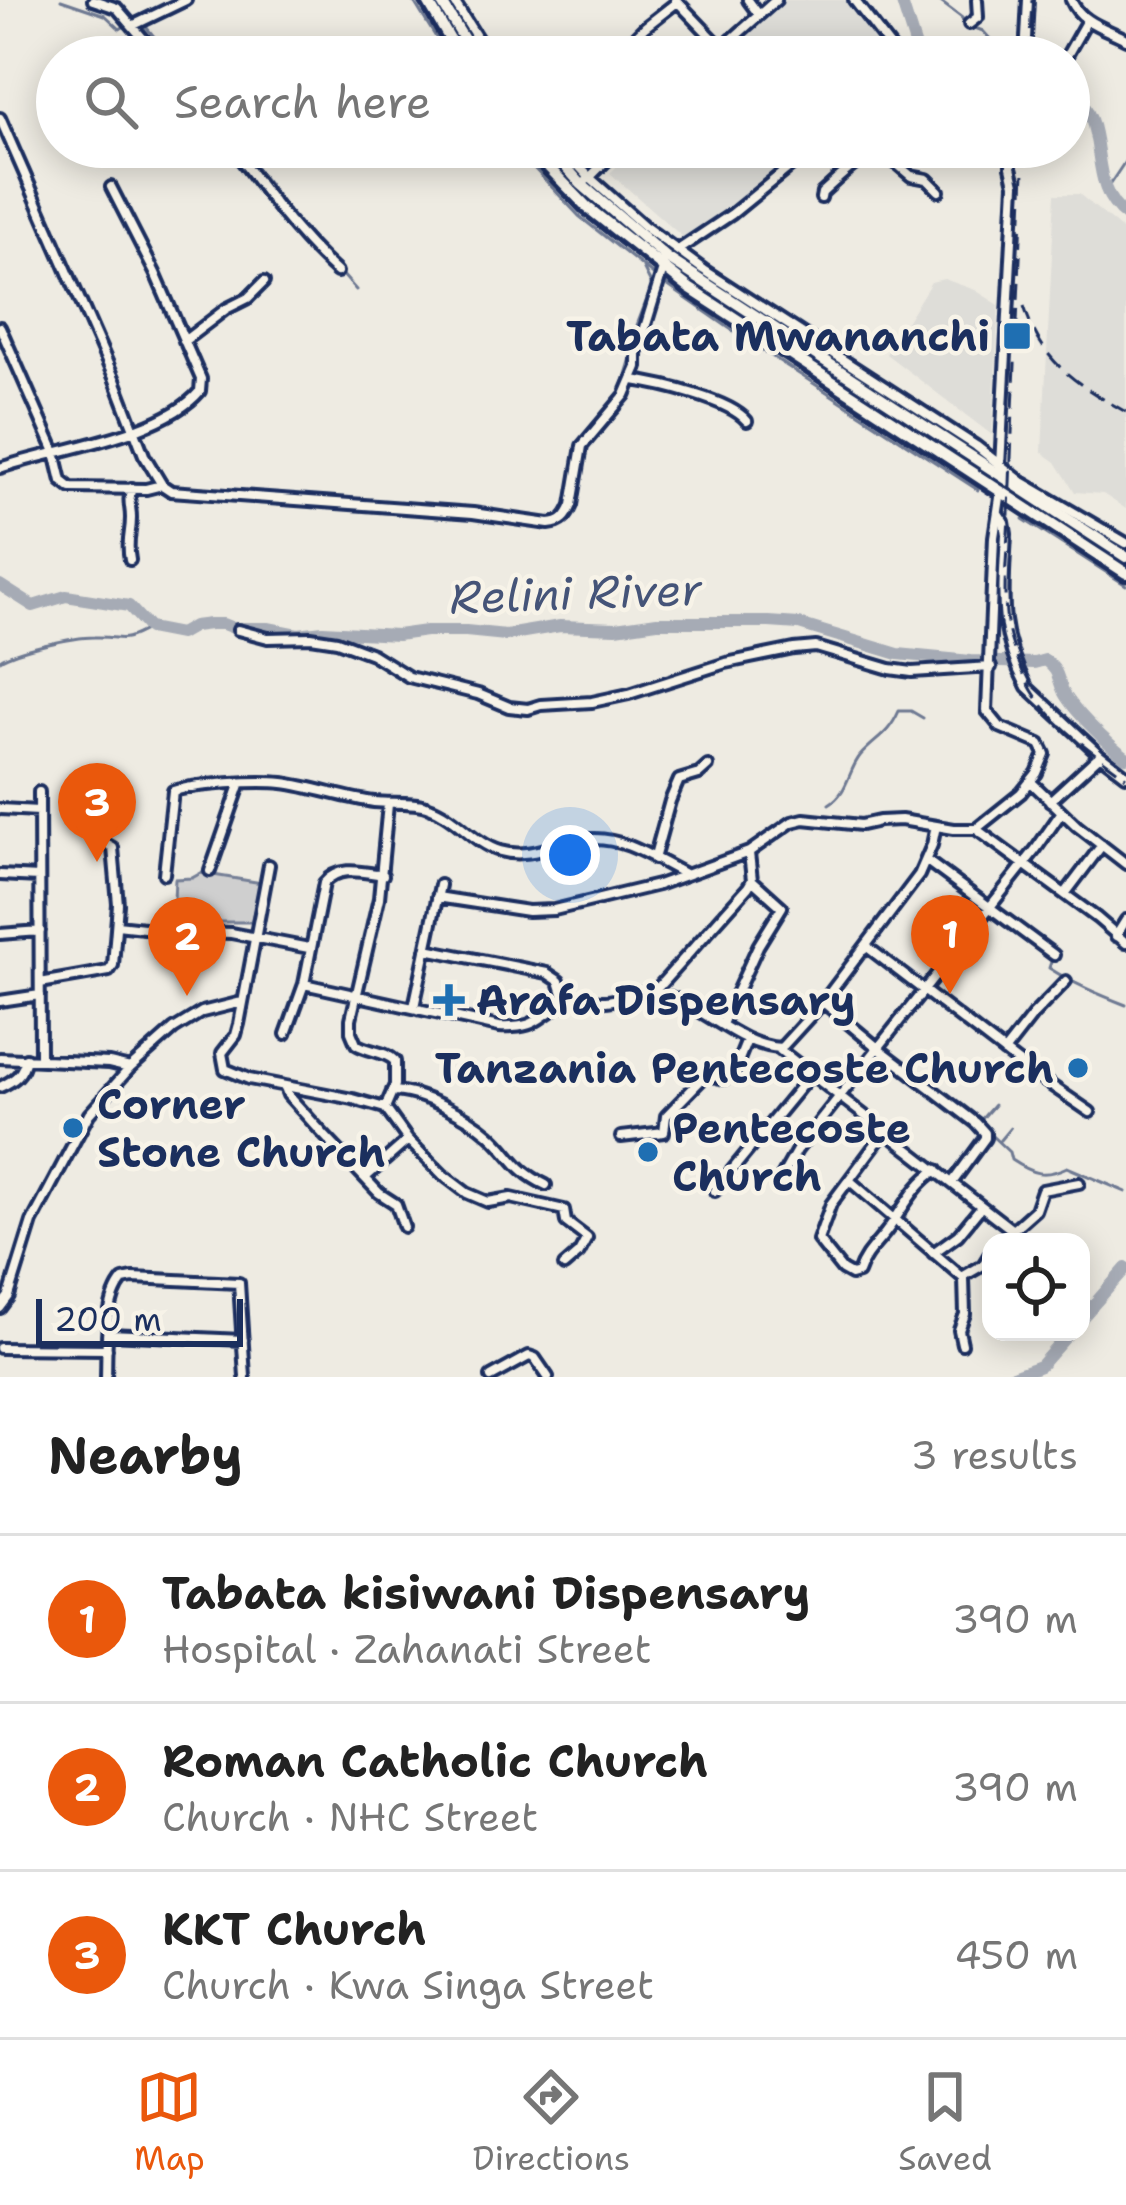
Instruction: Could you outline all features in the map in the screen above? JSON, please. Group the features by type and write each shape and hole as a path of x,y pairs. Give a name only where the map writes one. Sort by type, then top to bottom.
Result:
{"main road":[{"path":"428,0 448,36"},
{"path":"440,0 463,36"},
{"path":"549,168 587,207 999,468 1126,557"},
{"path":"571,168 744,325 1126,573"}],"street":[{"path":"94,0 117,8 143,36"},
{"path":"134,25 186,0"},
{"path":"453,0 476,36"},
{"path":"748,0 759,15"},
{"path":"735,36 776,0"},
{"path":"854,0 882,36"},
{"path":"969,25 979,15 977,0"},
{"path":"1025,36 1028,0"},
{"path":"1071,0 1087,20 1126,39"},
{"path":"636,36 676,1 710,36"},
{"path":"1078,36 1087,20"},
{"path":"0,119 144,454 171,491 472,513 549,524 559,523 568,514 582,446 633,380 669,259 788,168"},
{"path":"247,168 313,251 337,272"},
{"path":"576,168 586,181 599,168"},
{"path":"821,198 848,168"},
{"path":"901,168 910,176 927,179 940,191"},
{"path":"1011,168 1016,184 999,468 1126,543"},
{"path":"0,468 75,449 161,419 200,392 201,379 111,187"},
{"path":"184,341 264,282"},
{"path":"0,327 56,452 59,476 71,488 163,485"},
{"path":"633,380 694,394 747,421"},
{"path":"130,560 127,502 132,488"},
{"path":"976,829 1013,802 1044,758 1040,744 1000,728 986,704 1000,491"},
{"path":"998,513 1006,534 1004,631 1021,676 1027,687 1126,775"},
{"path":"238,630 268,638 337,641 372,654 409,677 528,710 629,694 726,663 794,649 816,647 912,672 991,666"},
{"path":"1050,801 1100,754"},
{"path":"654,859 679,780 709,766"},
{"path":"1031,782 1061,813 1126,864"},
{"path":"164,874 173,791 208,784 284,783 388,804 428,806 506,852 548,851 595,839 627,845 687,874"},
{"path":"210,871 240,784"},
{"path":"39,792 40,1058"},
{"path":"385,1108 395,1080 394,1058 356,1044 351,1019 383,875 388,804"},
{"path":"0,809 39,811"},
{"path":"781,1180 797,1150 1061,813"},
{"path":"437,897 544,912 658,885 749,852 804,819 861,825 901,820 976,829 1126,943"},
{"path":"779,1048 823,1002 920,875 936,826"},
{"path":"40,983 109,971 115,957 112,848 97,838"},
{"path":"1066,894 1102,845"},
{"path":"722,1024 782,907 752,880 749,852"},
{"path":"927,861 1054,955"},
{"path":"269,865 236,1035 224,1049 222,1066 232,1074 385,1108 408,1140 467,1193 488,1202 511,1198 565,1211 566,1222 587,1240 564,1266"},
{"path":"286,1034 304,984 320,895 328,878 341,871 383,875"},
{"path":"0,875 40,877"},
{"path":"304,984 518,1028 539,1022 566,1003 653,993 752,880"},
{"path":"414,1007 440,885"},
{"path":"1116,936 1126,920"},
{"path":"117,925 231,933 310,948"},
{"path":"0,934 40,931"},
{"path":"866,946 1090,1112"},
{"path":"426,949 547,973 559,981 566,1003"},
{"path":"1004,1052 1066,981"},
{"path":"653,993 747,1040 779,1048 1011,1229"},
{"path":"0,1001 40,995"},
{"path":"0,1308 9,1296 32,1222 89,1114 174,1028 202,1012 242,1002"},
{"path":"823,1002 985,1132 952,1183"},
{"path":"621,1137 664,1132 666,1116 702,1078 724,1079 734,1072 747,1040"},
{"path":"0,1058 130,1068"},
{"path":"0,1087 16,1078 26,1058"},
{"path":"715,1191 812,1074"},
{"path":"284,1085 297,1106 398,1206 404,1227"},
{"path":"392,1091 416,1094 476,1124 496,1140 516,1167 546,1185"},
{"path":"886,1130 828,1210 818,1240 842,1270 858,1273 866,1253 924,1179 938,1170"},
{"path":"366,1177 408,1140"},
{"path":"849,1180 964,1278 962,1344"},
{"path":"1007,1233 1035,1210 1042,1190 1079,1183"},
{"path":"933,1253 958,1235 981,1207"},
{"path":"964,1278 982,1265"},
{"path":"106,1377 116,1290 124,1280 193,1280 240,1285 245,1377"},
{"path":"109,1334 243,1340"},
{"path":"0,1348 106,1349"},
{"path":"491,1377 529,1356 548,1377"}],"shaded area":[{"path":"781,0 846,0 873,36 742,36"},
{"path":"615,168 781,168 686,240 610,173"},
{"path":"1055,194 1079,194 1126,233 1126,509 1103,494 1075,492 1056,462 1042,452"},
{"path":"944,279 999,305 992,435 886,354 931,282"},
{"path":"201,873 262,883 251,922 173,922 175,879"}],"waterway":[{"path":"61,0 105,15 120,29 128,24"},
{"path":"413,0 435,36"},
{"path":"901,0 912,36"},
{"path":"938,0 964,24 988,36"},
{"path":"142,22 154,36"},
{"path":"1090,117 1105,187 1126,216"},
{"path":"1102,186 1110,184 1126,160"},
{"path":"256,168 335,265"},
{"path":"534,168 579,216 656,277"},
{"path":"619,398 634,333 652,286 643,268"},
{"path":"341,273 356,290"},
{"path":"664,283 978,490"},
{"path":"159,472 170,484 191,488 341,500"},
{"path":"440,507 466,509"},
{"path":"499,513 526,517"},
{"path":"1023,519 1126,585"},
{"name":"Relini River","path":"0,585 33,606 66,596 129,606 149,628 180,634 210,624 298,634 466,631 506,635 560,626 769,622 799,624 898,654 971,661 1045,660 1076,709 1126,757"},
{"path":"0,660 59,642 126,638 149,628"},
{"path":"829,804 840,794 860,756 899,711 923,718"},
{"path":"974,937 990,915"},
{"path":"314,953 311,977 315,984"},
{"path":"1052,959 1049,968 1126,1005"},
{"path":"425,1007 485,1020"},
{"path":"884,1047 944,1094"},
{"path":"979,1122 994,1105"},
{"path":"1000,1140 1010,1128"},
{"path":"991,1135 1025,1169 1052,1173 1067,1167 1126,1192"},
{"path":"1090,1309 1126,1268"},
{"path":"1010,1377 1040,1366 1062,1341"}],"railway":[{"path":"1030,36 1032,0"},
{"path":"1024,168 1007,623 1018,661 1047,711 1126,777"},
{"path":"1024,306 1040,343 1063,370 1126,412"}],"place":[{"name":"Tabata Mwananchi","path":"1017,336"},
{"name":"KKT Church","path":"97,862"},
{"name":"Tabata kisiwani Dispensary","path":"950,994"},
{"name":"Roman Catholic Church","path":"187,996"},
{"name":"Arafa Dispensary","path":"449,1000"},
{"name":"Tanzania Pentecoste Church","path":"1078,1068"},
{"name":"Corner Stone Church","path":"73,1128"},
{"name":"Pentecoste Church","path":"648,1152"}]}
